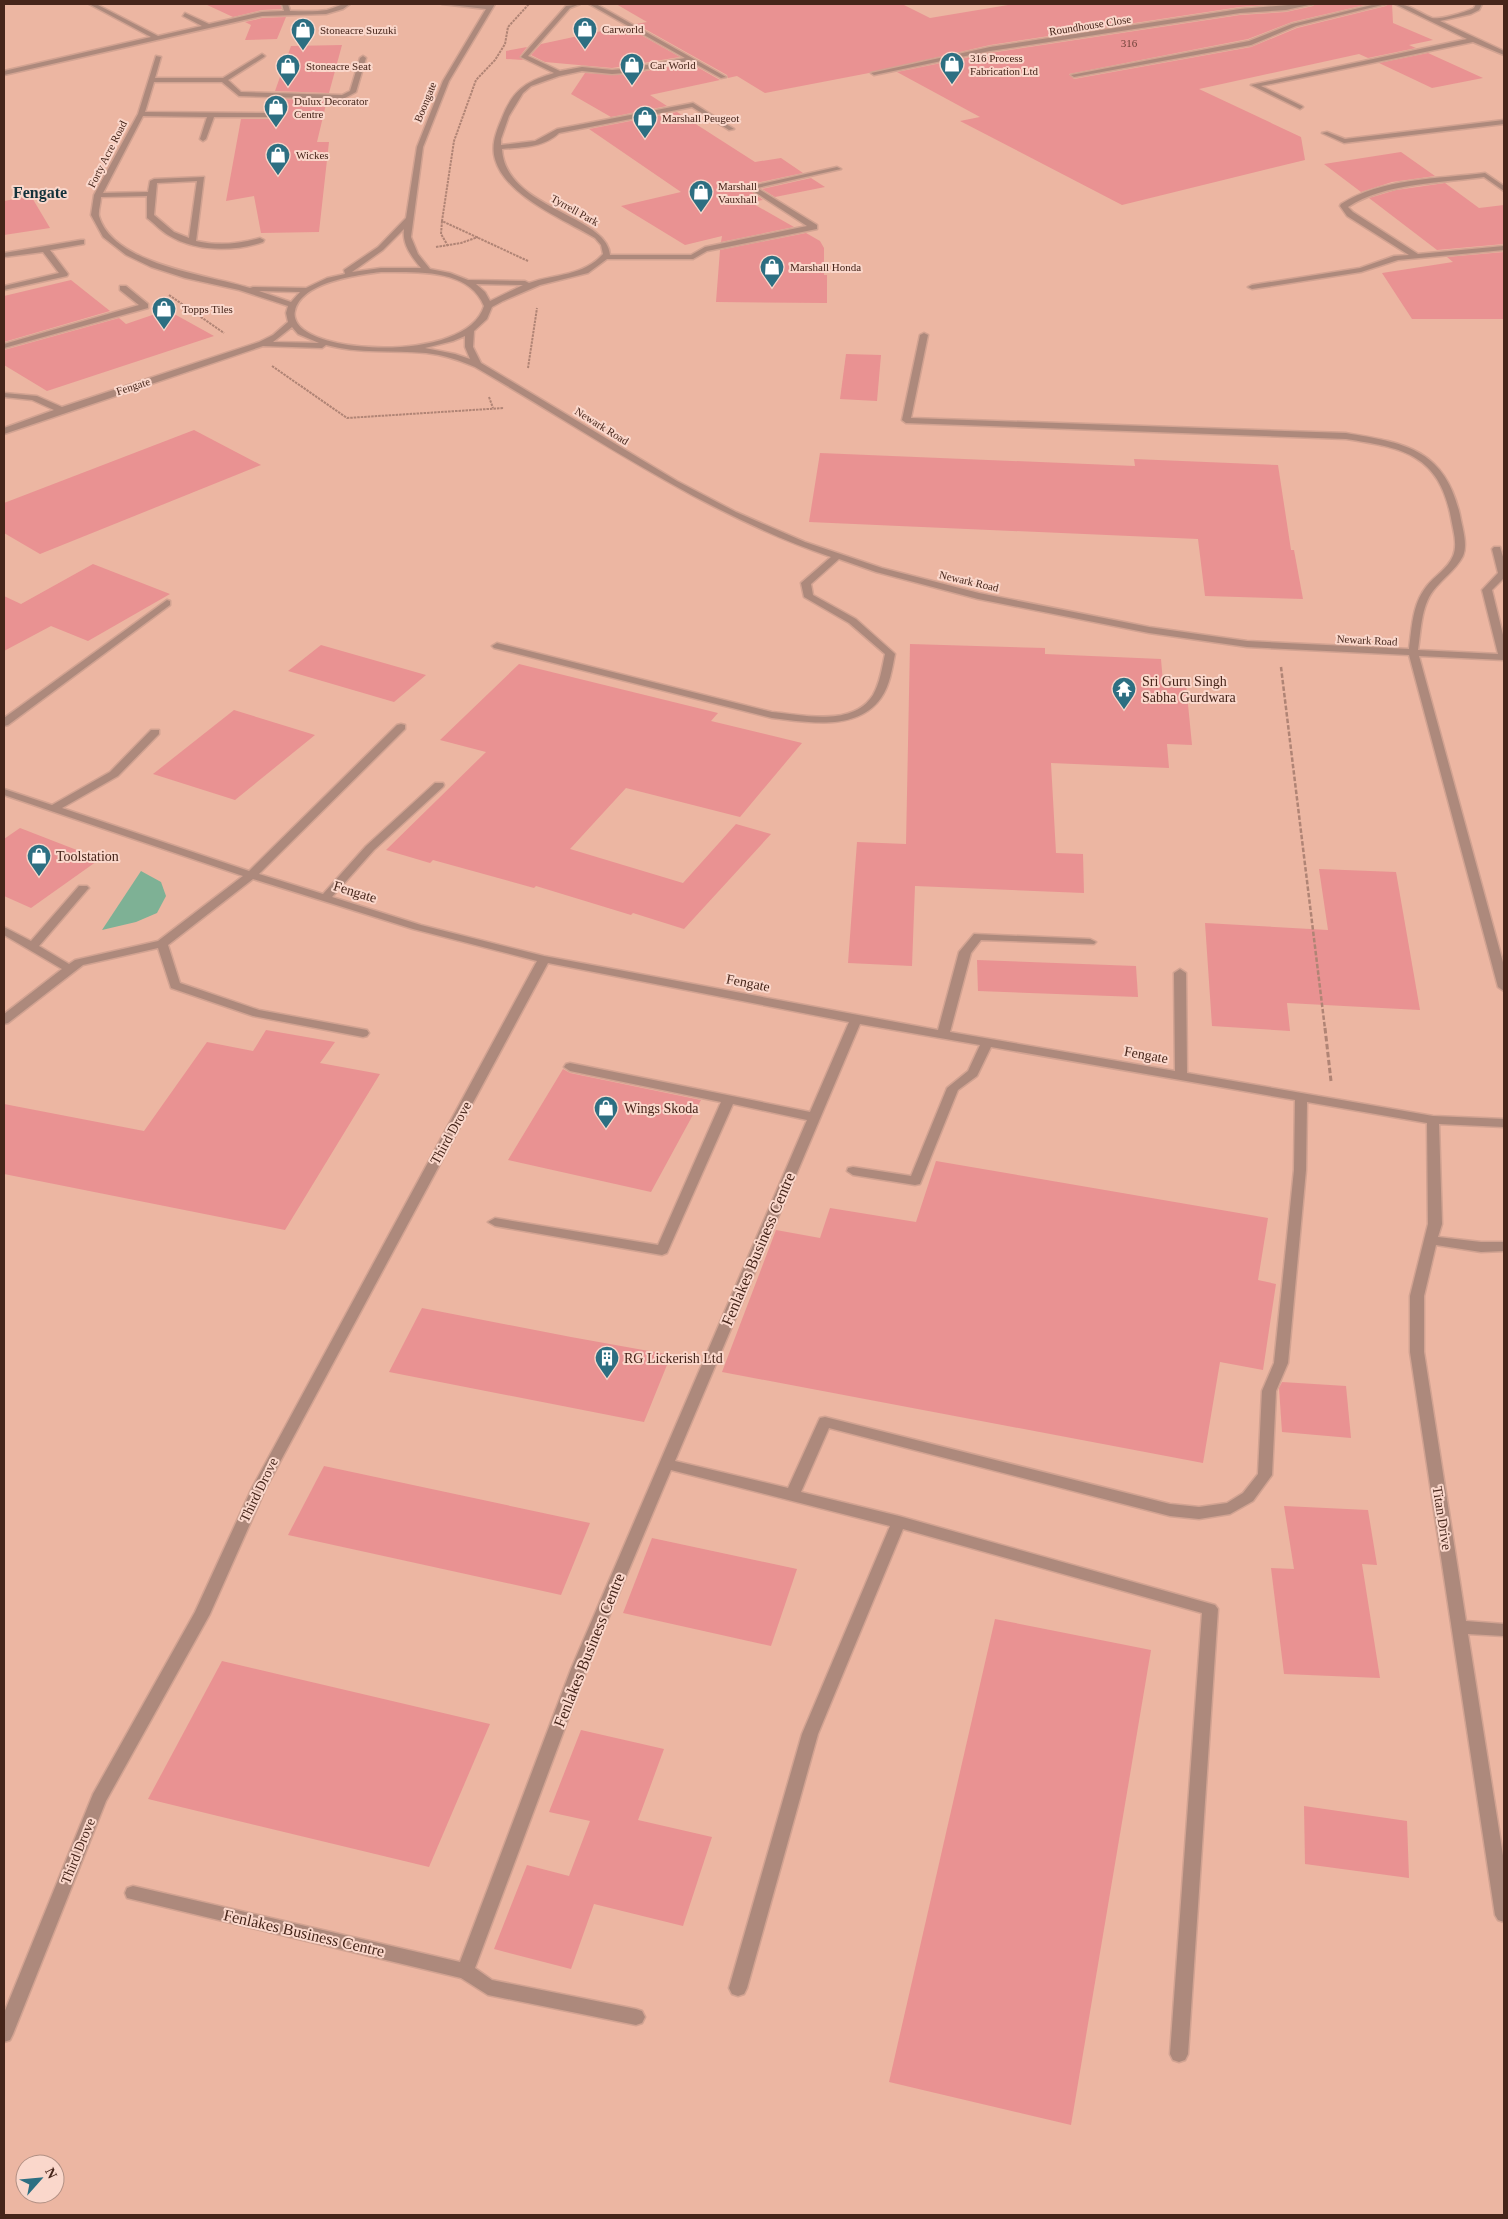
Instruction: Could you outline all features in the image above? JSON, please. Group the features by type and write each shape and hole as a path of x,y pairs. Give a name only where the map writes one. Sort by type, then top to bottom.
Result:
{"street":[{"path":"92,4 157,38"},
{"path":"285,4 287,13"},
{"path":"4,72 262,14 328,12 348,4"},
{"path":"445,4 490,5"},
{"path":"578,4 568,7 524,57 561,74 582,69 615,72 691,59"},
{"path":"592,4 723,77"},
{"path":"1241,4 1252,10"},
{"name":"Roundhouse Close","path":"874,73 990,50 1252,10 1310,4"},
{"path":"1074,75 1251,43 1294,25 1382,4"},
{"path":"1398,4 1504,53"},
{"path":"1433,20 1470,13 1477,9 1479,4"},
{"name":"Boongate","path":"428,272 414,255 407,237 408,219 420,147 446,81 490,5"},
{"path":"185,15 208,26"},
{"path":"1300,107 1254,86 1473,40"},
{"path":"151,80 224,80 262,56"},
{"name":"Forty Acre Road","path":"158,57 141,114 98,195 95,215 106,235 129,253 154,265 188,276 241,288"},
{"path":"224,80 239,94 343,97 353,92 363,58"},
{"name":"Tyrrell Park","path":"561,74 532,82 519,92 499,127 497,147 500,166 507,178 536,201 598,236 605,245 606,257"},
{"path":"497,147 538,144 550,139 557,131 693,105 731,128"},
{"path":"141,114 269,115"},
{"path":"1492,114 1504,121"},
{"path":"203,140 211,115"},
{"path":"1325,134 1344,141 1504,121"},
{"path":"539,283 467,282 428,272 381,270 336,278 309,290 292,305 290,314 292,323 302,333 318,341 339,347 378,350 435,343 452,338 471,328 484,317 488,306 510,293 587,270 601,263 606,257 693,257 705,249 814,227 751,187 837,169"},
{"path":"1418,256 1350,214 1344,206 1360,196 1382,190 1485,176 1504,189"},
{"path":"192,242 201,179 154,181 151,194 150,216 171,234 192,242 211,247 247,245 260,240"},
{"path":"98,195 151,194"},
{"name":"Boongate","path":"336,278 368,259 393,239 408,219"},
{"path":"4,255 82,242"},
{"path":"4,288 64,274 45,248"},
{"path":"1252,287 1361,270 1398,258 1504,248"},
{"path":"467,282 482,293 488,306"},
{"path":"4,346 145,306 123,288"},
{"path":"241,288 309,290"},
{"path":"241,288 292,305"},
{"name":"Fengate","path":"4,431 61,410 262,344 276,337 292,323"},
{"path":"471,328 467,340 469,353 478,365"},
{"path":"924,335 906,420 1346,436 1392,444 1424,458 1443,476 1454,505 1460,550 1448,570 1426,593 1418,615 1413,653 1504,987"},
{"name":"Fengate","path":"262,344 339,347"},
{"name":"Newark Road","path":"398,349 428,351 455,356 478,365 511,383 682,488 733,514 802,544 879,570 978,596 1149,630 1247,644 1504,657"},
{"path":"4,395 24,395 42,399 61,410"},
{"path":"1497,549 1503,574 1487,590 1504,657"},
{"path":"497,646 772,715 814,720 851,717 876,700 888,674 890,654 870,633 840,611 809,596 806,583 837,556"},
{"path":"4,723 167,603"},
{"path":"4,1020 79,962 162,944 251,875 401,728"},
{"path":"52,809 114,774 155,732"},
{"path":"325,898 370,848 439,785"},
{"name":"Fengate","path":"4,792 251,875 417,927 544,959 856,1020 1434,1120 1504,1123"},
{"path":"32,947 83,888"},
{"path":"4,930 70,969"},
{"path":"943,1035 965,952 978,936 1090,942"},
{"path":"162,944 176,985 257,1012 363,1033"},
{"name":"Third Drove","path":"4,2034 99,1799 202,1614 259,1488 544,959"},
{"path":"1180,973 1181,1076"},
{"name":"Fenlakes Business Centre","path":"134,1893 465,1971 579,1669 856,1020"},
{"path":"853,1171 915,1181 953,1088 973,1073 987,1042"},
{"path":"570,1067 814,1117"},
{"path":"792,1495 825,1422 1170,1510 1199,1513 1230,1508 1248,1497 1265,1475 1269,1391 1281,1363 1300,1170 1301,1097"},
{"path":"495,1222 662,1250 729,1099"},
{"name":"Titan Drive","path":"1434,1120 1435,1224 1417,1296 1417,1352 1504,1915"},
{"path":"1430,1240 1480,1247 1504,1247"},
{"path":"667,1464 899,1522 1210,1610 1178,2054"},
{"path":"738,1988 810,1734 899,1522"},
{"path":"1459,1627 1504,1630"},
{"path":"465,1971 488,1987 636,2017"}],"path":[{"path":"448,246 441,234 454,141 476,80 496,60 505,44 508,27 529,4"},
{"path":"442,221 536,265 562,288 536,309 527,376 490,390 488,394 493,408"},
{"path":"172,296 347,418 547,405"},
{"path":"1278,647 1333,1102"}],"shaded area":[{"path":"4,4 1504,4 1504,2215 4,2215"}],"green space":[{"path":"141,871 161,882 166,896 157,913 136,922 102,930"}],"building":[{"path":"205,4 280,4 282,9 262,10 233,17"},
{"path":"616,4 902,4 930,18 1014,4 1280,4 1240,7 990,45 869,73 765,93 737,76 728,78 727,75 636,24 647,22"},
{"path":"1315,4 1369,4 1292,22 1248,39 1069,74 1074,79 1251,47 1297,28 1388,4 1392,4 1393,23 1433,40 1409,45 1416,48 1368,58 1359,54 1199,89 1301,137 1305,160 1122,205 960,121 980,117 897,72 990,53 1240,15 1286,12"},
{"path":"286,17 277,39 245,40 251,25 245,22 262,18"},
{"name":"Carworld","path":"625,26 680,57 612,68 545,62 531,55 541,44"},
{"path":"342,45 329,93 275,91 291,46"},
{"path":"527,47 520,56 523,60 506,59 506,51"},
{"path":"1428,53 1483,78 1432,88 1379,63"},
{"name":"Car World","path":"690,63 720,80 650,95 667,106 611,117 571,94 585,73 625,75"},
{"name":"Wickes","path":"272,99 327,100 317,142 329,142 319,232 261,233 254,196 226,201 241,119 270,119 274,116 268,111"},
{"path":"677,112 755,162 781,158 803,173 745,187 763,200 750,202 794,227 721,242 722,236 685,245 621,206 681,192 589,129"},
{"path":"1401,152 1435,176 1392,182 1361,192 1324,164"},
{"path":"811,178 825,187 775,197 762,189"},
{"path":"1445,183 1479,208 1504,205 1504,244 1437,250 1369,198 1396,190"},
{"path":"31,196 50,228 4,235 4,201"},
{"name":"Marshall Honda","path":"806,233 820,241 824,248 824,275 827,275 827,303 716,302 720,250"},
{"path":"1504,252 1504,319 1412,319 1382,273 1453,262 1447,257"},
{"path":"71,280 110,311 4,342 4,296"},
{"path":"167,310 214,336 47,391 4,365 4,350 119,318 126,324"},
{"path":"846,354 881,355 877,401 840,399"},
{"path":"194,430 261,465 40,554 4,533 4,503"},
{"path":"820,453 1135,466 1134,459 1278,465 1291,550 1294,550 1303,599 1205,596 1198,539 809,522"},
{"path":"93,564 170,594 88,641 51,626 4,651 4,596 21,604"},
{"path":"910,644 1045,648 1045,654 1161,659 1163,683 1186,684 1192,745 1167,744 1169,768 1051,763 1056,853 1083,854 1084,893 915,886 912,966 848,963 857,842 906,844"},
{"path":"321,645 426,675 394,702 288,671"},
{"path":"519,664 718,713 711,721 802,743 740,817 626,788 570,849 683,883 736,824 771,834 684,929 536,886 534,888 433,860 430,863 386,850 486,752 440,740"},
{"path":"234,710 315,735 235,800 153,774"},
{"name":"Toolstation","path":"20,828 100,859 31,908 4,896 4,839"},
{"path":"1319,869 1396,872 1420,1010 1287,1003 1290,1031 1212,1026 1205,923 1328,930"},
{"path":"977,960 1136,966 1138,997 978,991"},
{"path":"266,1030 335,1042 320,1063 380,1074 285,1230 4,1174 4,1104 144,1131 207,1042 253,1051"},
{"name":"Wings Skoda","path":"563,1069 570,1073 701,1100 651,1192 508,1160"},
{"path":"936,1161 1268,1218 1258,1280 1276,1284 1263,1370 1220,1362 1203,1463 722,1372 776,1230 820,1238 830,1208 916,1222"},
{"path":"422,1308 671,1355 644,1422 389,1372"},
{"path":"1282,1382 1346,1386 1351,1438 1282,1432 1279,1388"},
{"path":"324,1466 590,1523 561,1595 288,1535"},
{"path":"1284,1506 1368,1510 1377,1565 1362,1564 1380,1678 1284,1674 1271,1568 1294,1569"},
{"path":"652,1538 797,1569 771,1646 623,1613"},
{"path":"995,1619 1151,1650 1071,2125 889,2082"},
{"path":"222,1661 490,1724 429,1867 148,1799"},
{"path":"581,1730 664,1749 638,1820 712,1837 683,1926 594,1904 571,1969 494,1949 527,1865 569,1876 590,1821 549,1812"},
{"path":"1304,1806 1407,1821 1409,1878 1305,1864"}],"place":[{"name":"Carworld","path":"585,50"},
{"name":"Stoneacre Suzuki","path":"303,51"},
{"name":"316 Process Fabrication Ltd","path":"952,85"},
{"name":"Car World","path":"632,86"},
{"name":"Stoneacre Seat","path":"288,87"},
{"name":"Dulux Decorator Centre","path":"276,128"},
{"name":"Marshall Peugeot","path":"645,139"},
{"name":"Wickes","path":"278,176"},
{"name":"Marshall Vauxhall","path":"701,213"},
{"name":"Marshall Honda","path":"772,288"},
{"name":"Topps Tiles","path":"164,330"},
{"name":"Sri Guru Singh Sabha Gurdwara","path":"1124,710"},
{"name":"Toolstation","path":"39,877"},
{"name":"Wings Skoda","path":"606,1129"},
{"name":"RG Lickerish Ltd","path":"607,1379"}],"district":[{"name":"Fengate","path":"40,192"}]}
